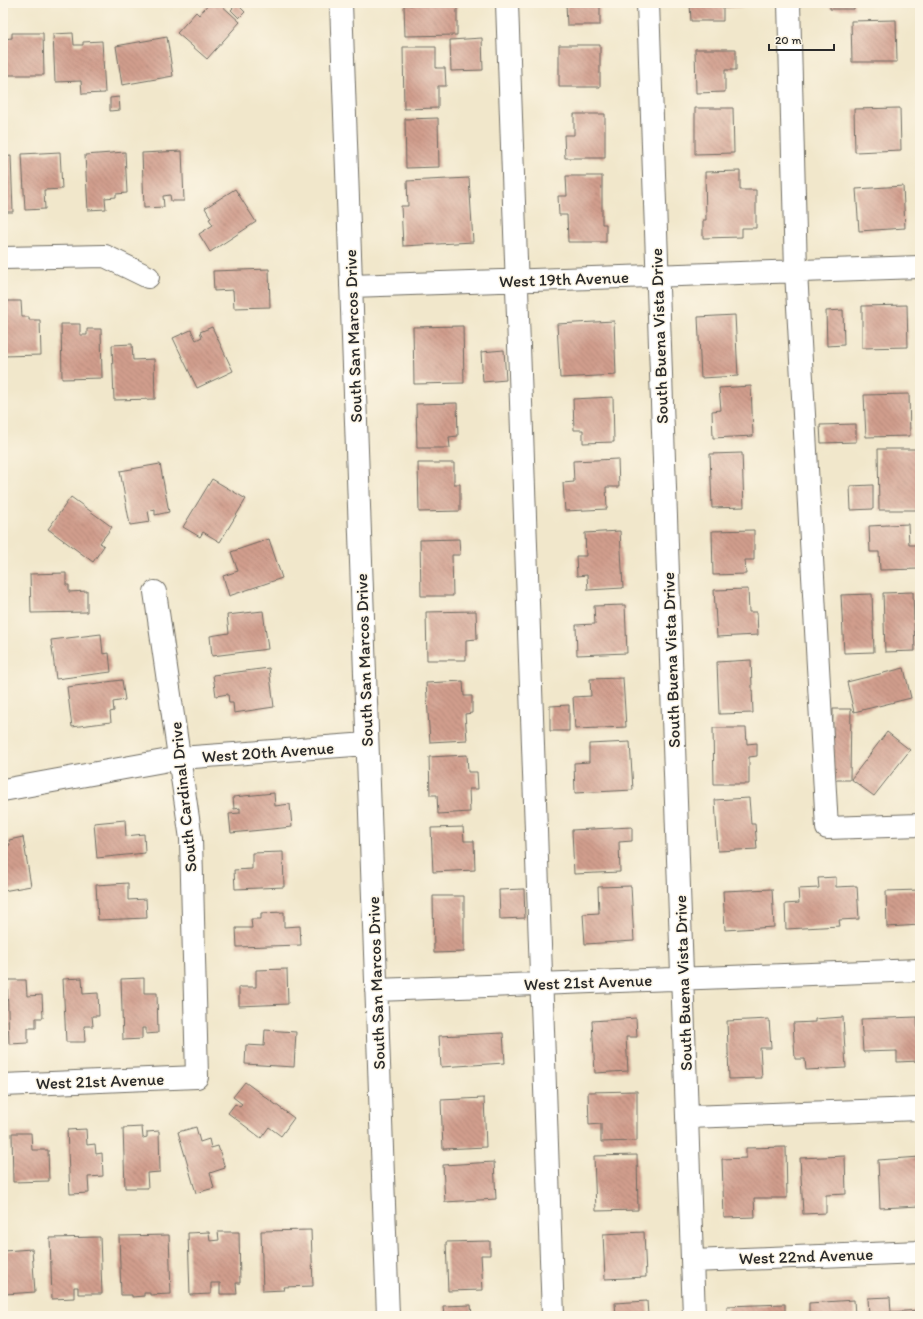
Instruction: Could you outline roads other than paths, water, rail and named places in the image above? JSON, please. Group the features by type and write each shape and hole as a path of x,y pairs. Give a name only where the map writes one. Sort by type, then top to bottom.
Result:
{"street":[{"name":"South San Marcos Drive","path":"341,3 388,1316"},
{"path":"507,3 553,1316"},
{"name":"South Buena Vista Drive","path":"648,3 694,1316"},
{"path":"789,3 796,271 827,828 920,825"},
{"path":"3,258 104,256 148,277"},
{"name":"West 19th Avenue","path":"351,286 920,267"},
{"name":"South Cardinal Drive","path":"155,592 191,839 197,1076"},
{"name":"West 20th Avenue","path":"3,790 180,758 367,744"},
{"name":"West 21st Avenue","path":"376,990 920,970"},
{"name":"West 21st Avenue","path":"3,1085 197,1076"},
{"path":"688,1117 920,1109"},
{"name":"West 22nd Avenue","path":"693,1261 920,1252"}]}
